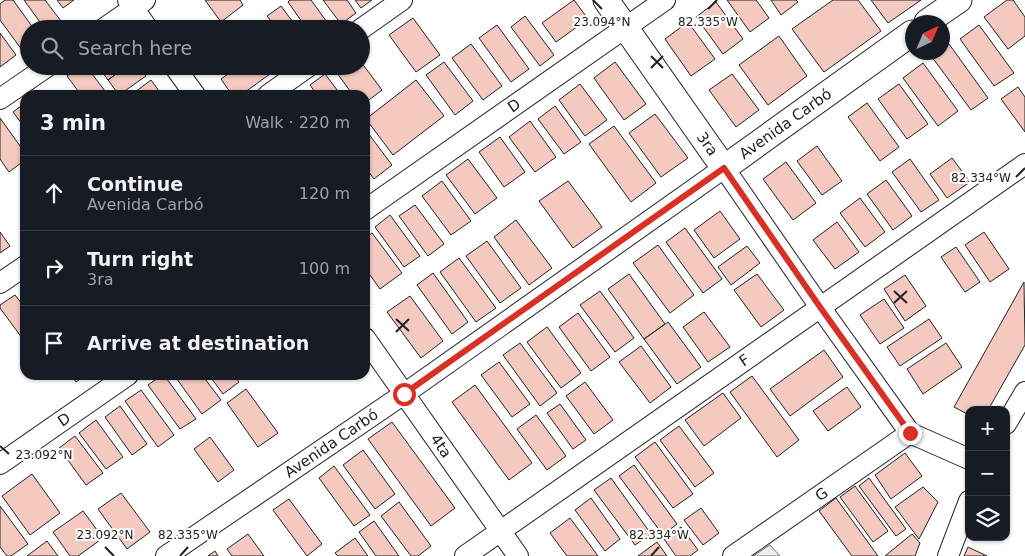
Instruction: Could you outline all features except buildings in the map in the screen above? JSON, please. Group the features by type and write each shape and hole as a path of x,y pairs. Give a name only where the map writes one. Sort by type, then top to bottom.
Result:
{"street":[{"path":"370,23 402,0"},
{"name":"3ra","path":"606,0 910,433"},
{"name":"D","path":"370,206 665,0"},
{"path":"938,15 959,0"},
{"path":"114,20 135,3 144,20"},
{"name":"Avenida Carbó","path":"166,556 404,394 905,38"},
{"path":"0,99 35,75"},
{"path":"181,75 191,90"},
{"path":"275,90 296,75"},
{"name":"F","path":"465,556 1025,164"},
{"path":"0,283 20,269"},
{"name":"4ta","path":"370,345 518,556"},
{"name":"D","path":"0,464 121,380"},
{"path":"1010,417 1025,392"},
{"path":"910,433 965,457"},
{"name":"G","path":"733,556 910,433"},
{"path":"948,556 965,511"}],"shaded area":[{"path":"770,545 780,556 753,556"}],"route":[{"path":"404,394 724,168 910,433"}]}
